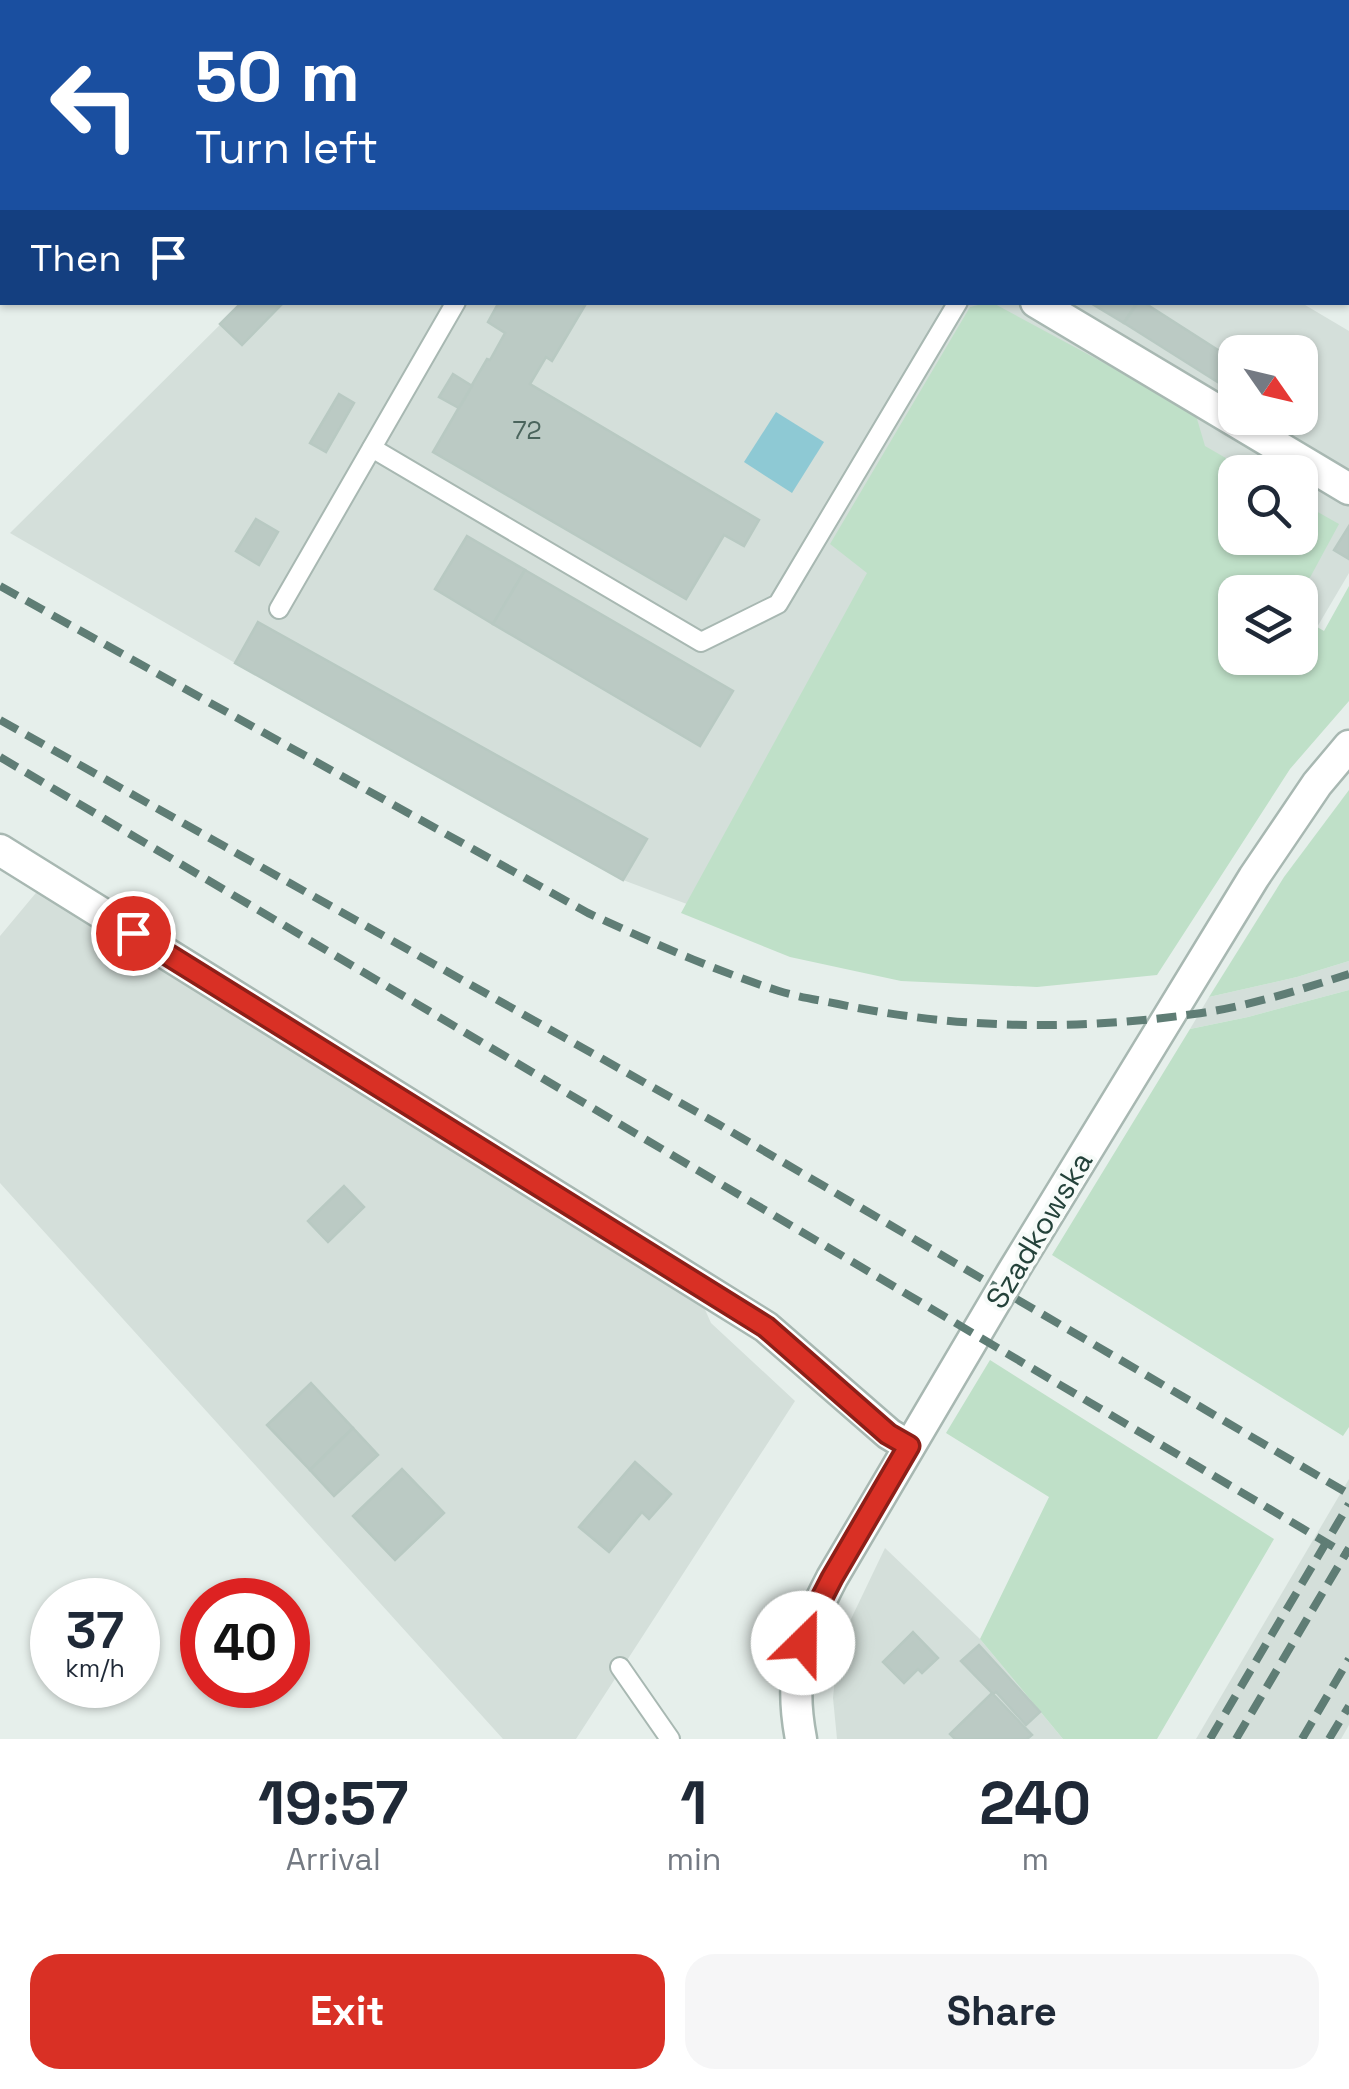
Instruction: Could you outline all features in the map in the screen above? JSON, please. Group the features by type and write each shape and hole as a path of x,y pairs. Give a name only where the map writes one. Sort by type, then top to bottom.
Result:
{"street":[{"path":"1041,305 1349,490"},
{"name":"Szadkowska","path":"801,1739 795,1708 797,1664 809,1623 832,1578 1254,876 1317,784 1349,746"},
{"path":"0,850 766,1327 888,1434 909,1446"}],"lane":[{"path":"279,609 454,305"},
{"path":"372,448 701,642 778,604 956,305"},
{"path":"620,1667 670,1739"}],"shaded area":[{"path":"240,305 1305,305 1349,331 1349,573 1318,626 1318,575 1218,575 1218,675 1267,675 777,938 623,880 10,533"},
{"path":"40,888 703,1305 711,1323 795,1401 576,1739 503,1739 0,1183 0,936"},
{"path":"1349,961 1349,990 1190,1029 1209,997"},
{"path":"1349,1479 1349,1725 1341,1739 1196,1739"},
{"path":"885,1548 980,1639 1063,1739 837,1739 833,1698 837,1659 851,1619"}],"green space":[{"path":"997,305 1195,412 1205,446 1221,455 1218,555 1318,555 1318,512 1339,524 1311,575 1218,575 1218,675 1318,675 1318,628 1324,631 1349,586 1349,701 1290,769 1157,975 1037,987 901,981 790,957 681,913 867,573 830,544 970,307"},
{"path":"1349,790 1349,961 1209,997 1284,877"},
{"path":"1349,990 1349,1427 1343,1436 1052,1255 1190,1029"},
{"path":"990,1360 1274,1539 1157,1739 1063,1739 980,1639 1049,1497 946,1433"}],"water":[{"path":"776,412 824,442 792,493 744,462"}],"building":[{"path":"239,305 281,305 242,345 220,324"},
{"path":"497,305 585,305 552,361 546,357 530,384 759,520 744,546 724,535 686,599 433,452 505,333 488,322"},
{"path":"1094,305 1136,305 1124,323"},
{"path":"1136,305 1148,305 1218,350 1218,382 1124,323"},
{"path":"453,374 472,386 459,408 439,397"},
{"path":"339,394 354,403 326,452 310,443"},
{"path":"256,519 278,532 259,565 236,551"},
{"path":"1349,526 1349,559 1334,550"},
{"path":"467,536 525,570 493,624 435,589"},
{"path":"525,570 733,691 700,746 493,624"},
{"path":"258,622 647,839 623,880 235,663"},
{"path":"344,1186 364,1207 328,1242 308,1221"},
{"path":"311,1383 353,1428 310,1470 267,1425"},
{"path":"353,1428 378,1455 334,1496 310,1470"},
{"path":"635,1462 671,1494 649,1519 642,1512 609,1552 579,1527"},
{"path":"402,1469 444,1513 395,1560 353,1516"},
{"path":"913,1632 938,1658 904,1683 883,1662"},
{"path":"979,1645 1040,1712 1026,1725 961,1661"},
{"path":"992,1693 1032,1735 1027,1739 955,1739 950,1734"}],"railway":[{"path":"0,586 588,913 706,965 786,993 927,1018 1060,1025 1214,1011 1349,974"},
{"path":"0,720 718,1124 1349,1494"},
{"path":"0,757 1349,1556"},
{"path":"1210,1739 1349,1504"},
{"path":"1236,1739 1349,1548"},
{"path":"1302,1739 1349,1659"},
{"path":"1329,1739 1349,1706"}],"route":[{"path":"133,933 766,1327 888,1434 909,1446 832,1578 803,1643"}]}
